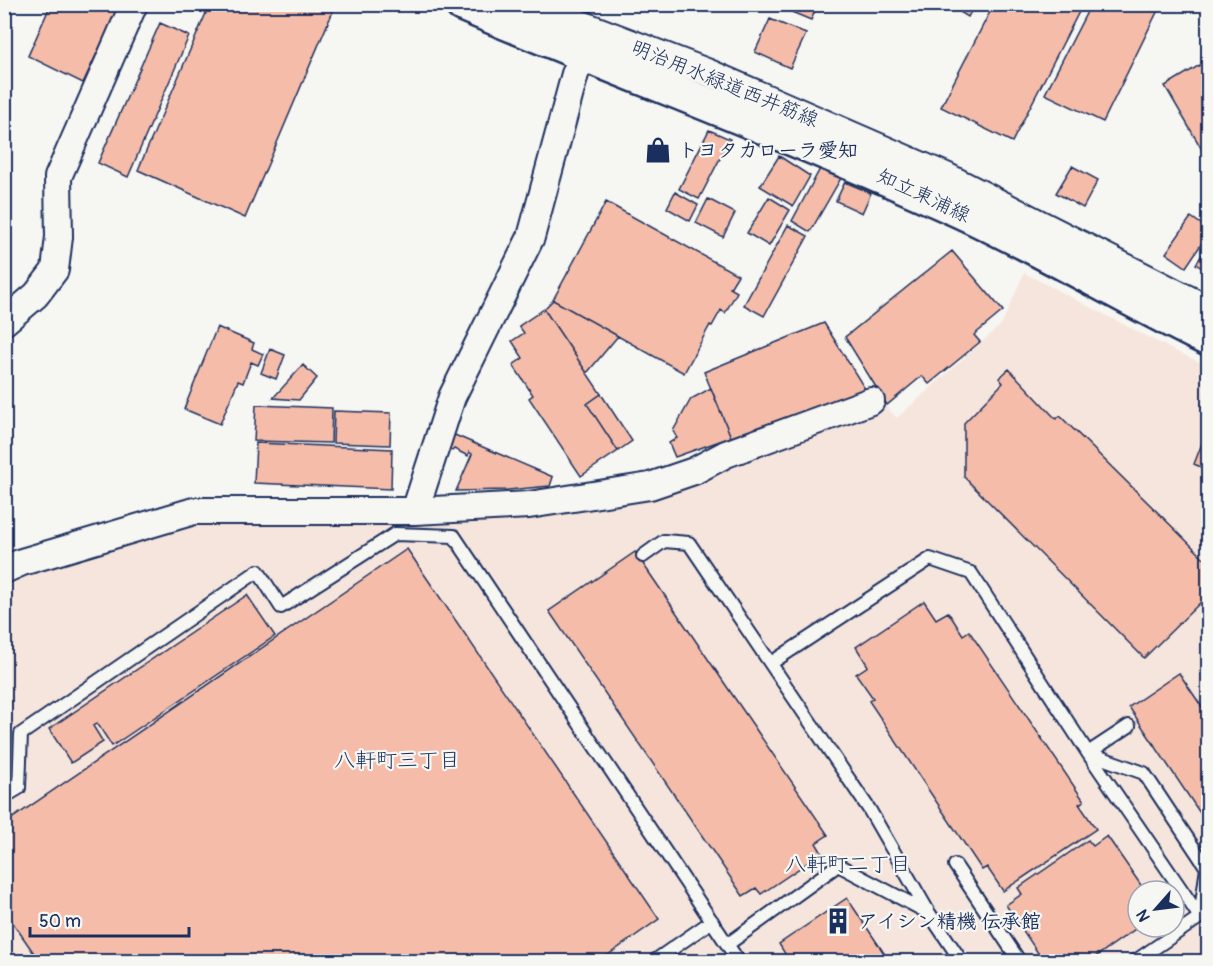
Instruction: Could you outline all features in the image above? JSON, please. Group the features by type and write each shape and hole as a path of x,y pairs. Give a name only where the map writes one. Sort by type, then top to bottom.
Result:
{"main road":[{"name":"知立東浦線","path":"462,4 583,55 838,156 951,207 1209,339"}],"street":[{"path":"4,322 36,295 56,270 59,237 58,177 134,4"},
{"name":"明治用水緑道西井筋線","path":"529,4 709,73 948,177 1209,309"},
{"path":"415,511 452,397 531,237 575,74 583,55"},
{"path":"4,570 22,562 194,510 415,511 529,505 650,486 694,471 726,454 871,401"}],"lane":[{"path":"4,796 19,788 21,734 258,571 281,607 395,534 454,536 739,962"},
{"path":"643,556 664,541 689,543 869,809 929,914 962,962"},
{"path":"771,663 930,559 971,573 1088,753 1200,917"},
{"path":"1088,753 1129,726"},
{"path":"1088,753 1144,773 1207,868 1200,917 1134,962"},
{"path":"728,944 838,865 929,914"},
{"path":"955,865 1020,962"},
{"path":"653,962 712,921"}],"shaded area":[{"path":"1024,273 1208,366 1208,961 5,962 5,579 167,524 401,525 511,516 729,462 886,407 897,418 1002,324"}],"building":[{"path":"51,4 120,4 83,83 28,56"},
{"path":"210,4 318,4 333,11 245,218 138,170"},
{"path":"555,4 595,4 588,20"},
{"path":"783,4 818,4 811,20 782,8"},
{"path":"947,4 975,4 968,17"},
{"path":"994,4 1083,4 1012,142 941,107"},
{"path":"1091,4 1161,4 1103,122 1045,94"},
{"path":"770,19 806,34 790,68 755,52"},
{"path":"160,23 189,36 128,177 98,163"},
{"path":"1208,60 1208,160 1165,86"},
{"path":"709,130 730,139 699,199 679,189"},
{"path":"779,156 810,176 793,206 760,186"},
{"path":"1072,166 1098,180 1083,208 1056,193"},
{"path":"821,167 841,178 810,232 792,221"},
{"path":"845,182 871,193 862,213 836,201"},
{"path":"675,192 698,205 690,221 667,208"},
{"path":"769,197 790,210 769,246 747,233"},
{"path":"708,199 735,213 723,237 696,223"},
{"path":"606,202 738,275 730,288 737,292 725,313 721,310 712,326 710,325 684,373 553,300"},
{"path":"1191,217 1208,229 1208,234 1186,267 1166,253"},
{"path":"788,225 808,236 764,316 744,305"},
{"path":"1208,248 1208,272 1196,264"},
{"path":"952,251 1003,311 974,335 980,342 929,384 922,376 887,405 845,337"},
{"path":"553,300 618,336 587,373 544,309"},
{"path":"544,309 601,394 587,404 618,451 581,476 529,398 533,395 513,365 523,358 512,341 524,333 519,326"},
{"path":"824,323 865,389 731,437 704,372"},
{"path":"217,327 254,343 252,349 263,354 258,365 251,362 243,383 238,381 220,424 184,409"},
{"path":"270,349 285,355 276,379 261,373"},
{"path":"303,365 317,378 299,400 273,398"},
{"path":"1009,369 1056,419 1060,416 1208,562 1208,595 1144,658 964,477 964,423 1003,383 999,378"},
{"path":"711,388 731,437 675,457 669,443 677,438 673,431 691,399"},
{"path":"601,394 632,441 618,451 587,404"},
{"path":"256,405 332,408 331,443 254,441"},
{"path":"334,411 391,413 390,445 333,443"},
{"path":"1208,428 1208,470 1194,464"},
{"path":"450,433 553,477 550,486 456,491 472,454 469,452 468,456 454,449 452,451 444,448"},
{"path":"256,443 392,449 391,489 254,483"},
{"path":"407,549 659,919 598,962 40,962 4,910 4,824"},
{"path":"635,552 828,835 816,843 822,853 761,894 756,888 743,896 549,611"},
{"path":"247,595 275,636 112,746 97,723 93,726 103,742 71,763 49,729"},
{"path":"924,601 936,619 948,612 963,635 969,631 1084,801 1079,804 1096,829 1003,891 987,867 982,870 869,701 873,698 856,674 868,666 856,647"},
{"path":"1179,673 1208,716 1208,825 1129,707"},
{"path":"1107,836 1137,879 1126,879 1126,935 1088,962 1044,962 1006,905 1022,894 1018,888 1088,840 1093,846"},
{"name":"アイシン精機 伝承館","path":"847,898 890,962 790,962 779,944"}],"place":[{"name":"トヨタカローラ愛知","path":"658,150"},
{"name":"アイシン精機 伝承館","path":"838,921"}],"district":[{"name":"八軒町三丁目","path":"397,760"},
{"name":"八軒町二丁目","path":"848,864"}]}
